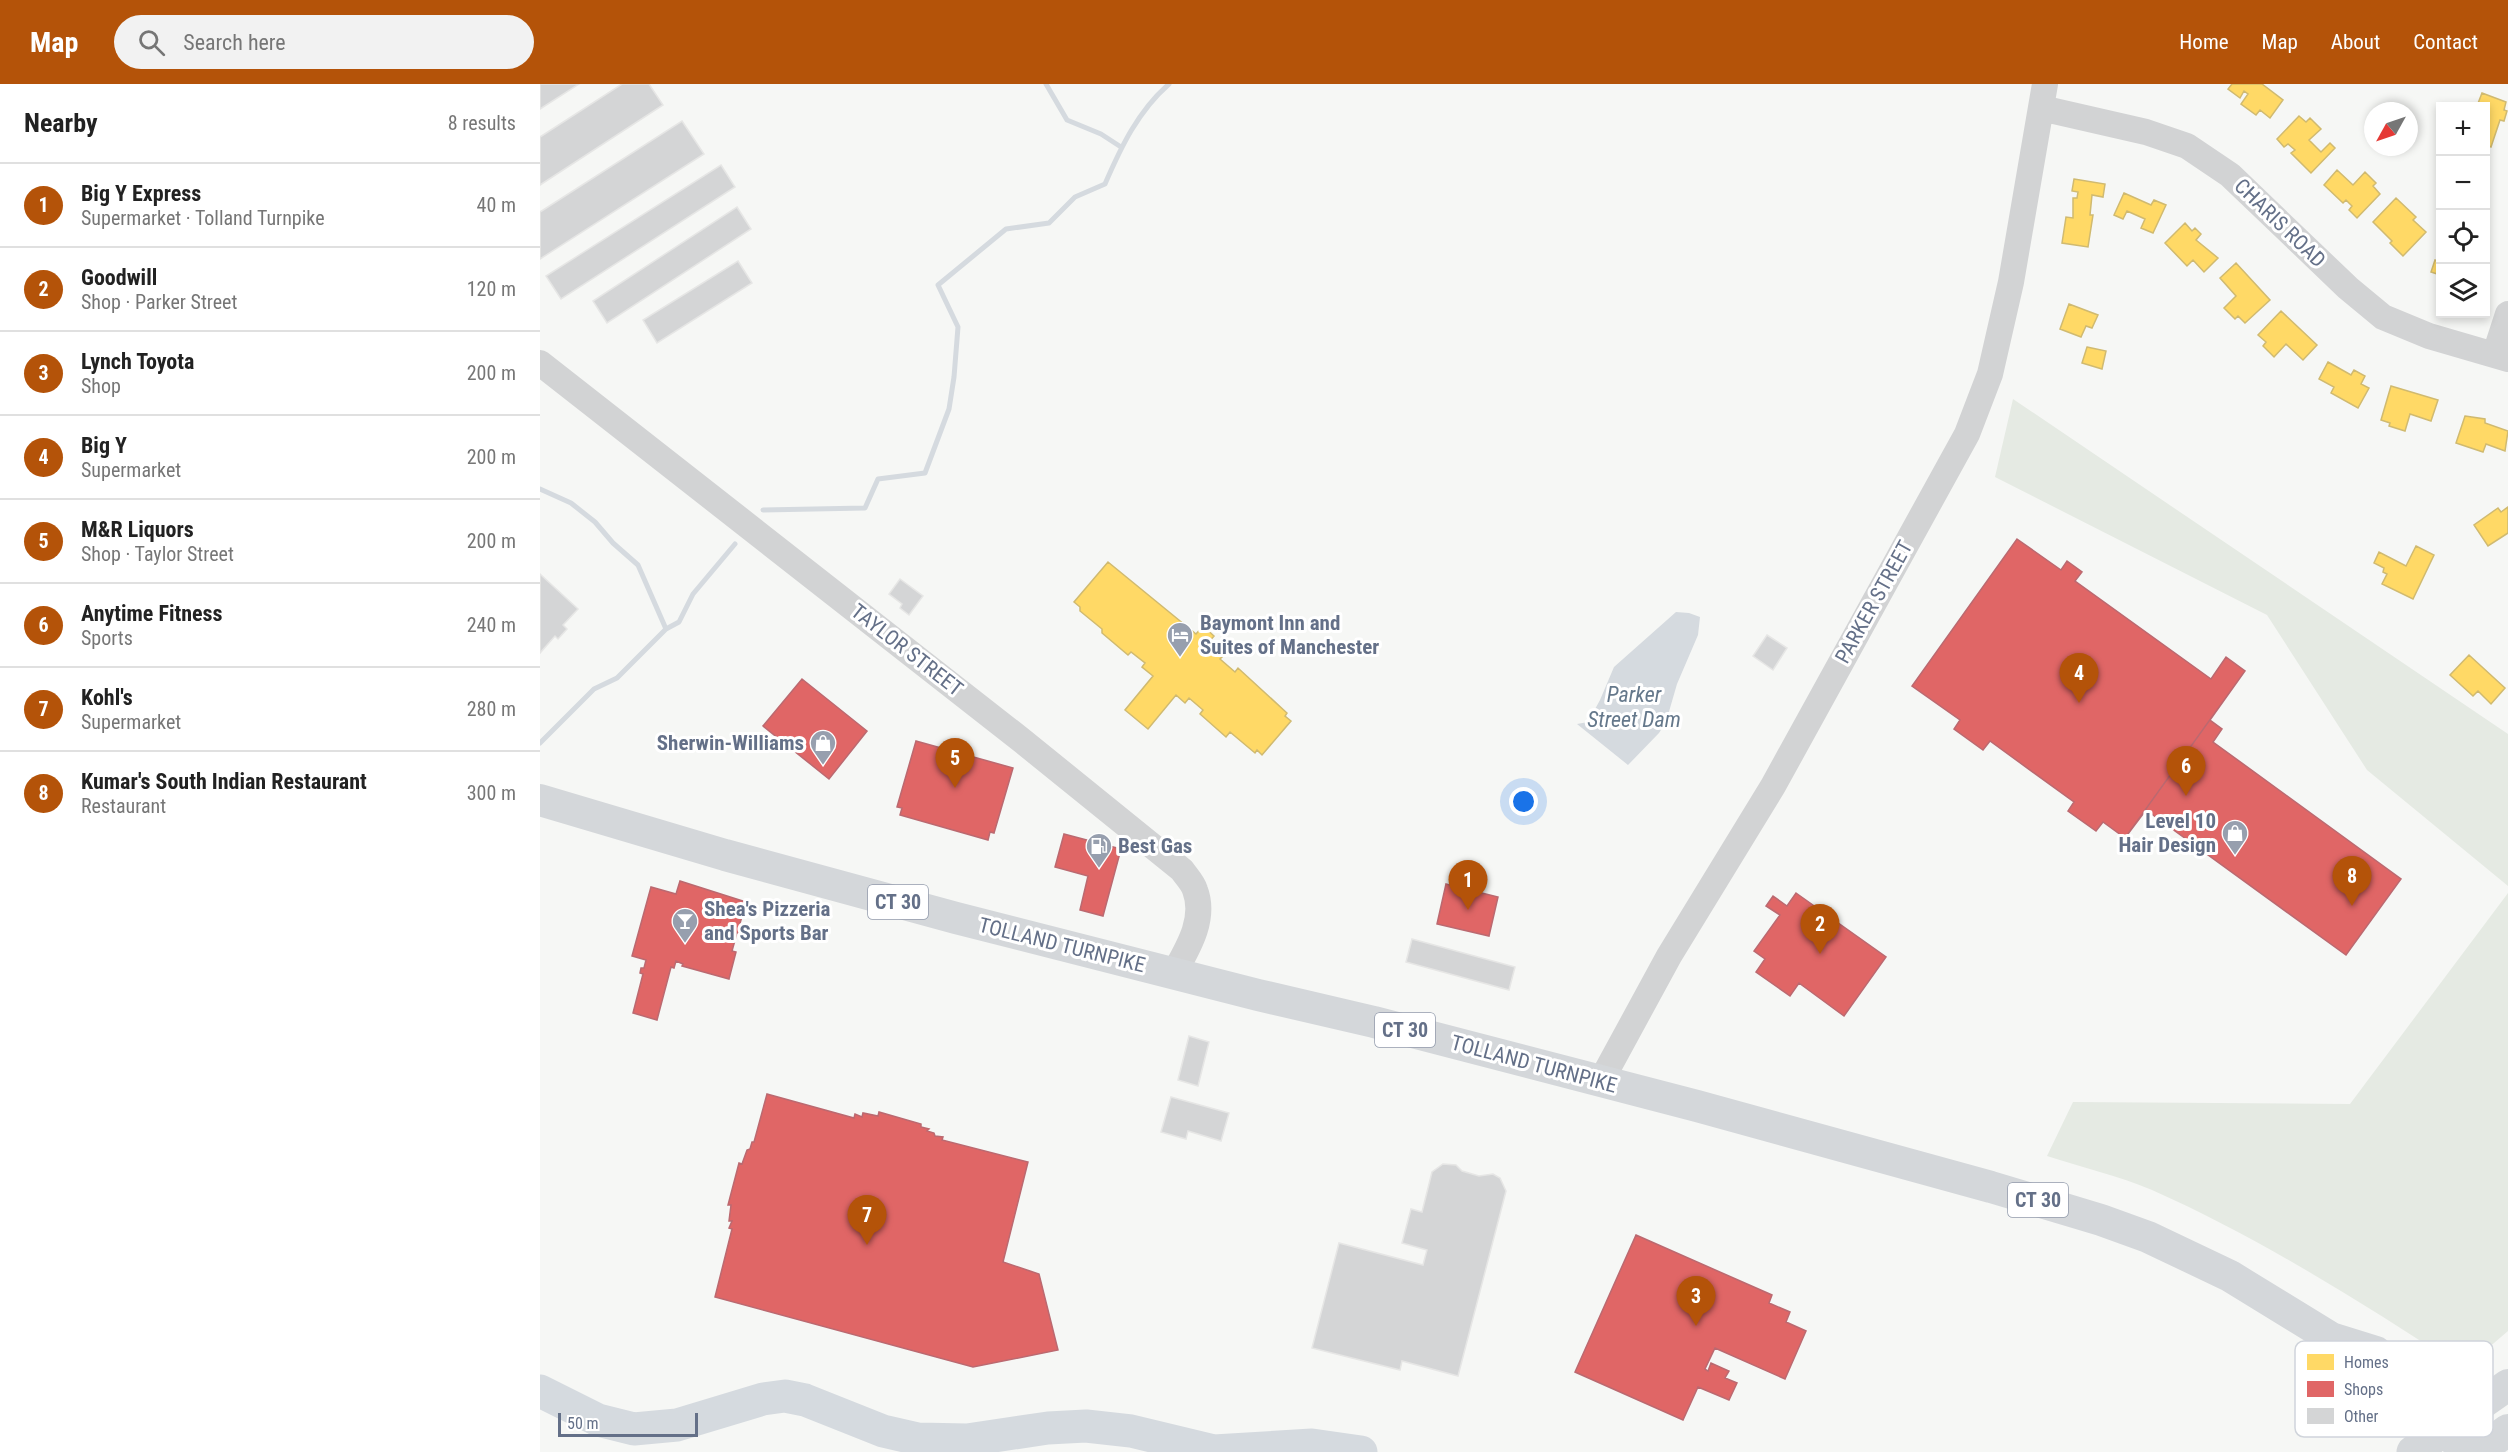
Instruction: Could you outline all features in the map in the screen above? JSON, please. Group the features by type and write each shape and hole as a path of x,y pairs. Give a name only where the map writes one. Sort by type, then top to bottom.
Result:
{"highway":[{"path":"2413,1452 2434,1437"}],"main road":[{"name":"TOLLAND TURNPIKE","path":"540,800 786,872 1174,974 1374,1022 1601,1081 1922,1167 2101,1220 2148,1238 2230,1276 2331,1338 2341,1341"},
{"path":"2493,1396 2508,1385"},
{"path":"2478,1452 2508,1430"},
{"name":"TOLLAND TURNPIKE","path":"2451,1437 2467,1452"}],"street":[{"name":"CHARIS ROAD","path":"2043,96 2187,146 2230,175 2348,288 2383,316 2428,336 2502,357"},
{"name":"PARKER STREET","path":"1601,1081 1669,956 1773,786 1967,434 1990,374 2006,305 2043,96"},
{"path":"2502,357 2508,314"},
{"name":"TAYLOR STREET","path":"540,363 1020,739 1182,870 1195,889 1200,912 1191,944 1174,974"}],"shaded area":[{"path":"2013,399 2508,734 2508,886 2367,770 2267,615 1995,477"},
{"path":"2508,893 2508,1331 2493,1344 2493,1341 2420,1341 2270,1250 2192,1209 2139,1185 2047,1156 2073,1102 2350,1104"}],"water":[{"name":"Parker Street Dam","path":"1676,612 1700,617 1698,635 1677,684 1666,722 1659,733 1628,765 1577,724 1588,722 1614,667"}],"building: Homes":[{"path":"2232,84 2262,84 2283,100 2270,118 2260,110 2256,115 2241,104 2248,94 2244,91 2240,98 2228,89"},
{"path":"2482,93 2506,102 2504,110 2507,111 2504,121 2500,120 2491,147 2490,102 2479,102"},
{"path":"2299,116 2306,122 2310,118 2321,129 2309,140 2321,152 2330,143 2335,148 2311,173 2291,153 2295,150 2288,144 2284,147 2277,139"},
{"path":"2337,170 2353,185 2365,172 2376,183 2373,186 2380,194 2357,218 2349,210 2352,206 2346,200 2343,203 2324,185"},
{"path":"2074,179 2105,184 2103,197 2092,195 2090,215 2093,215 2088,247 2062,243 2066,217 2073,218 2073,198 2077,198 2078,192 2072,191"},
{"path":"2124,193 2151,205 2154,200 2166,205 2153,233 2141,228 2145,219 2127,211 2123,219 2114,215"},
{"path":"2396,198 2416,217 2413,220 2426,232 2403,256 2373,222"},
{"path":"2185,223 2192,231 2195,228 2201,234 2196,240 2218,258 2204,272 2193,260 2187,266 2165,243"},
{"path":"2435,260 2436,274 2431,272"},
{"path":"2236,263 2270,300 2245,323 2238,316 2235,319 2224,308 2236,296 2220,278"},
{"path":"2069,304 2098,315 2092,328 2086,326 2081,337 2060,329"},
{"path":"2281,311 2317,345 2303,360 2286,344 2274,357 2263,346 2266,342 2258,335"},
{"path":"2087,347 2106,351 2102,369 2082,363"},
{"path":"2328,362 2351,375 2354,370 2365,376 2361,384 2369,388 2358,408 2331,393 2334,387 2319,379"},
{"path":"2391,386 2438,400 2431,421 2410,414 2405,431 2389,426 2390,423 2381,420"},
{"path":"2465,416 2485,419 2485,423 2508,431 2505,451 2486,444 2483,452 2456,443"},
{"path":"2508,507 2508,533 2488,546 2474,525 2498,508 2501,512"},
{"path":"2416,546 2434,555 2413,599 2382,584 2387,574 2383,572 2384,568 2374,563 2379,552 2406,566"},
{"name":"Baymont Inn and Suites of Manchester","path":"1108,562 1196,634 1203,626 1214,636 1208,643 1223,656 1220,659 1235,672 1238,668 1287,713 1285,716 1291,721 1262,755 1257,750 1255,753 1230,732 1226,737 1200,714 1203,710 1189,698 1185,703 1176,695 1148,729 1125,710 1153,676 1142,667 1145,663 1131,652 1128,655 1102,633 1102,629 1080,611 1080,607 1074,602"},
{"path":"2469,655 2505,688 2491,704 2478,691 2473,696 2450,675"}],"building: Shops":[{"path":"2017,539 2061,570 2067,561 2082,572 2075,581 2211,679 2226,657 2245,671 2210,720 2222,729 2213,742 2401,879 2346,955 2146,810 2125,838 2103,822 2096,831 2068,811 2074,802 1990,741 1983,750 1954,729 1960,720 1912,686"},
{"path":"2017,539 2061,570 2067,561 2082,572 2075,581 2211,679 2226,657 2245,671 2125,838 2103,822 2096,831 2068,811 2074,802 1990,741 1983,750 1954,729 1960,720 1912,686"},
{"path":"802,679 867,731 829,779 763,726"},
{"path":"916,741 1013,768 994,833 990,832 988,840 900,815 902,808 897,807"},
{"path":"1064,834 1121,849 1103,916 1080,910 1088,876 1055,867"},
{"name":"Shea's Pizzeria and Sports Bar","path":"680,881 746,902 739,927 751,931 750,936 737,933 732,951 736,952 729,979 682,966 683,964 676,961 674,968 671,967 657,1020 633,1013 643,974 640,973 641,968 644,968 646,960 632,956 651,887 676,894"},
{"path":"1446,884 1498,897 1489,936 1437,924"},
{"path":"1796,893 1886,957 1844,1016 1799,983 1790,996 1756,972 1765,959 1754,951 1780,915 1766,906 1773,896 1787,906"},
{"path":"767,1094 854,1118 855,1114 862,1117 863,1113 878,1116 879,1112 921,1124 921,1127 929,1129 927,1131 934,1133 935,1136 943,1137 942,1140 1028,1162 1003,1262 1039,1274 1058,1350 973,1367 715,1297 732,1229 729,1228 732,1221 729,1221 731,1205 728,1205 739,1163 742,1164 747,1150 754,1142"},
{"path":"1636,1235 1772,1295 1769,1303 1790,1312 1786,1322 1806,1331 1785,1379 1715,1348 1705,1369 1708,1371 1711,1363 1729,1371 1725,1378 1737,1383 1729,1400 1698,1387 1683,1420 1575,1372"}],"building: Other":[{"path":"540,84 579,84 540,109"},
{"path":"622,84 649,84 663,105 540,185 540,137"},
{"path":"682,121 704,154 540,259 540,212"},
{"path":"721,165 735,187 561,299 546,276"},
{"path":"737,207 751,229 607,323 593,301"},
{"path":"738,261 752,283 657,343 643,320"},
{"path":"540,574 578,609 563,625 567,629 558,639 555,636 540,653"},
{"path":"900,579 923,596 909,615 900,608 902,604 889,594"},
{"path":"1767,635 1787,648 1773,670 1753,656"},
{"path":"1412,939 1515,967 1509,990 1406,962"},
{"path":"1189,1036 1209,1042 1198,1086 1178,1080"},
{"path":"1171,1097 1229,1113 1221,1141 1188,1131 1186,1139 1161,1132"},
{"path":"1443,1164 1456,1165 1462,1171 1479,1176 1493,1174 1500,1178 1506,1191 1458,1376 1402,1361 1400,1370 1312,1348 1339,1243 1423,1265 1427,1250 1402,1243 1411,1209 1422,1212 1432,1172"}],"waterway":[{"path":"1046,84 1067,120 1101,134 1121,147"},
{"path":"763,510 865,508 878,479 925,473 949,409 958,327 938,285 1006,229 1049,223 1075,197 1105,184 1124,143 1139,118 1169,84"},
{"path":"540,489 571,503 595,522 613,543 638,565 666,629 617,678 594,689 540,743"},
{"path":"666,629 679,622 693,594 735,544"},
{"path":"540,1391 598,1420 634,1429 677,1425 763,1399 785,1396 805,1400 883,1431 918,1439 967,1440 1048,1428 1086,1426 1131,1431 1214,1451 1312,1445 1361,1452"}],"place":[{"name":"Baymont Inn and Suites of Manchester","path":"1180,658"},
{"name":"Big Y","path":"2079,703"},
{"name":"Sherwin-Williams","path":"823,766"},
{"name":"M&R Liquors","path":"955,788"},
{"name":"Anytime Fitness","path":"2186,796"},
{"name":"Level 10 Hair Design","path":"2235,856"},
{"name":"Best Gas","path":"1099,869"},
{"name":"Kumar's South Indian Restaurant","path":"2352,906"},
{"name":"Big Y Express","path":"1468,910"},
{"name":"Shea's Pizzeria and Sports Bar","path":"685,944"},
{"name":"Goodwill","path":"1820,954"},
{"name":"Kohl's","path":"867,1245"},
{"name":"Lynch Toyota","path":"1696,1326"}]}
